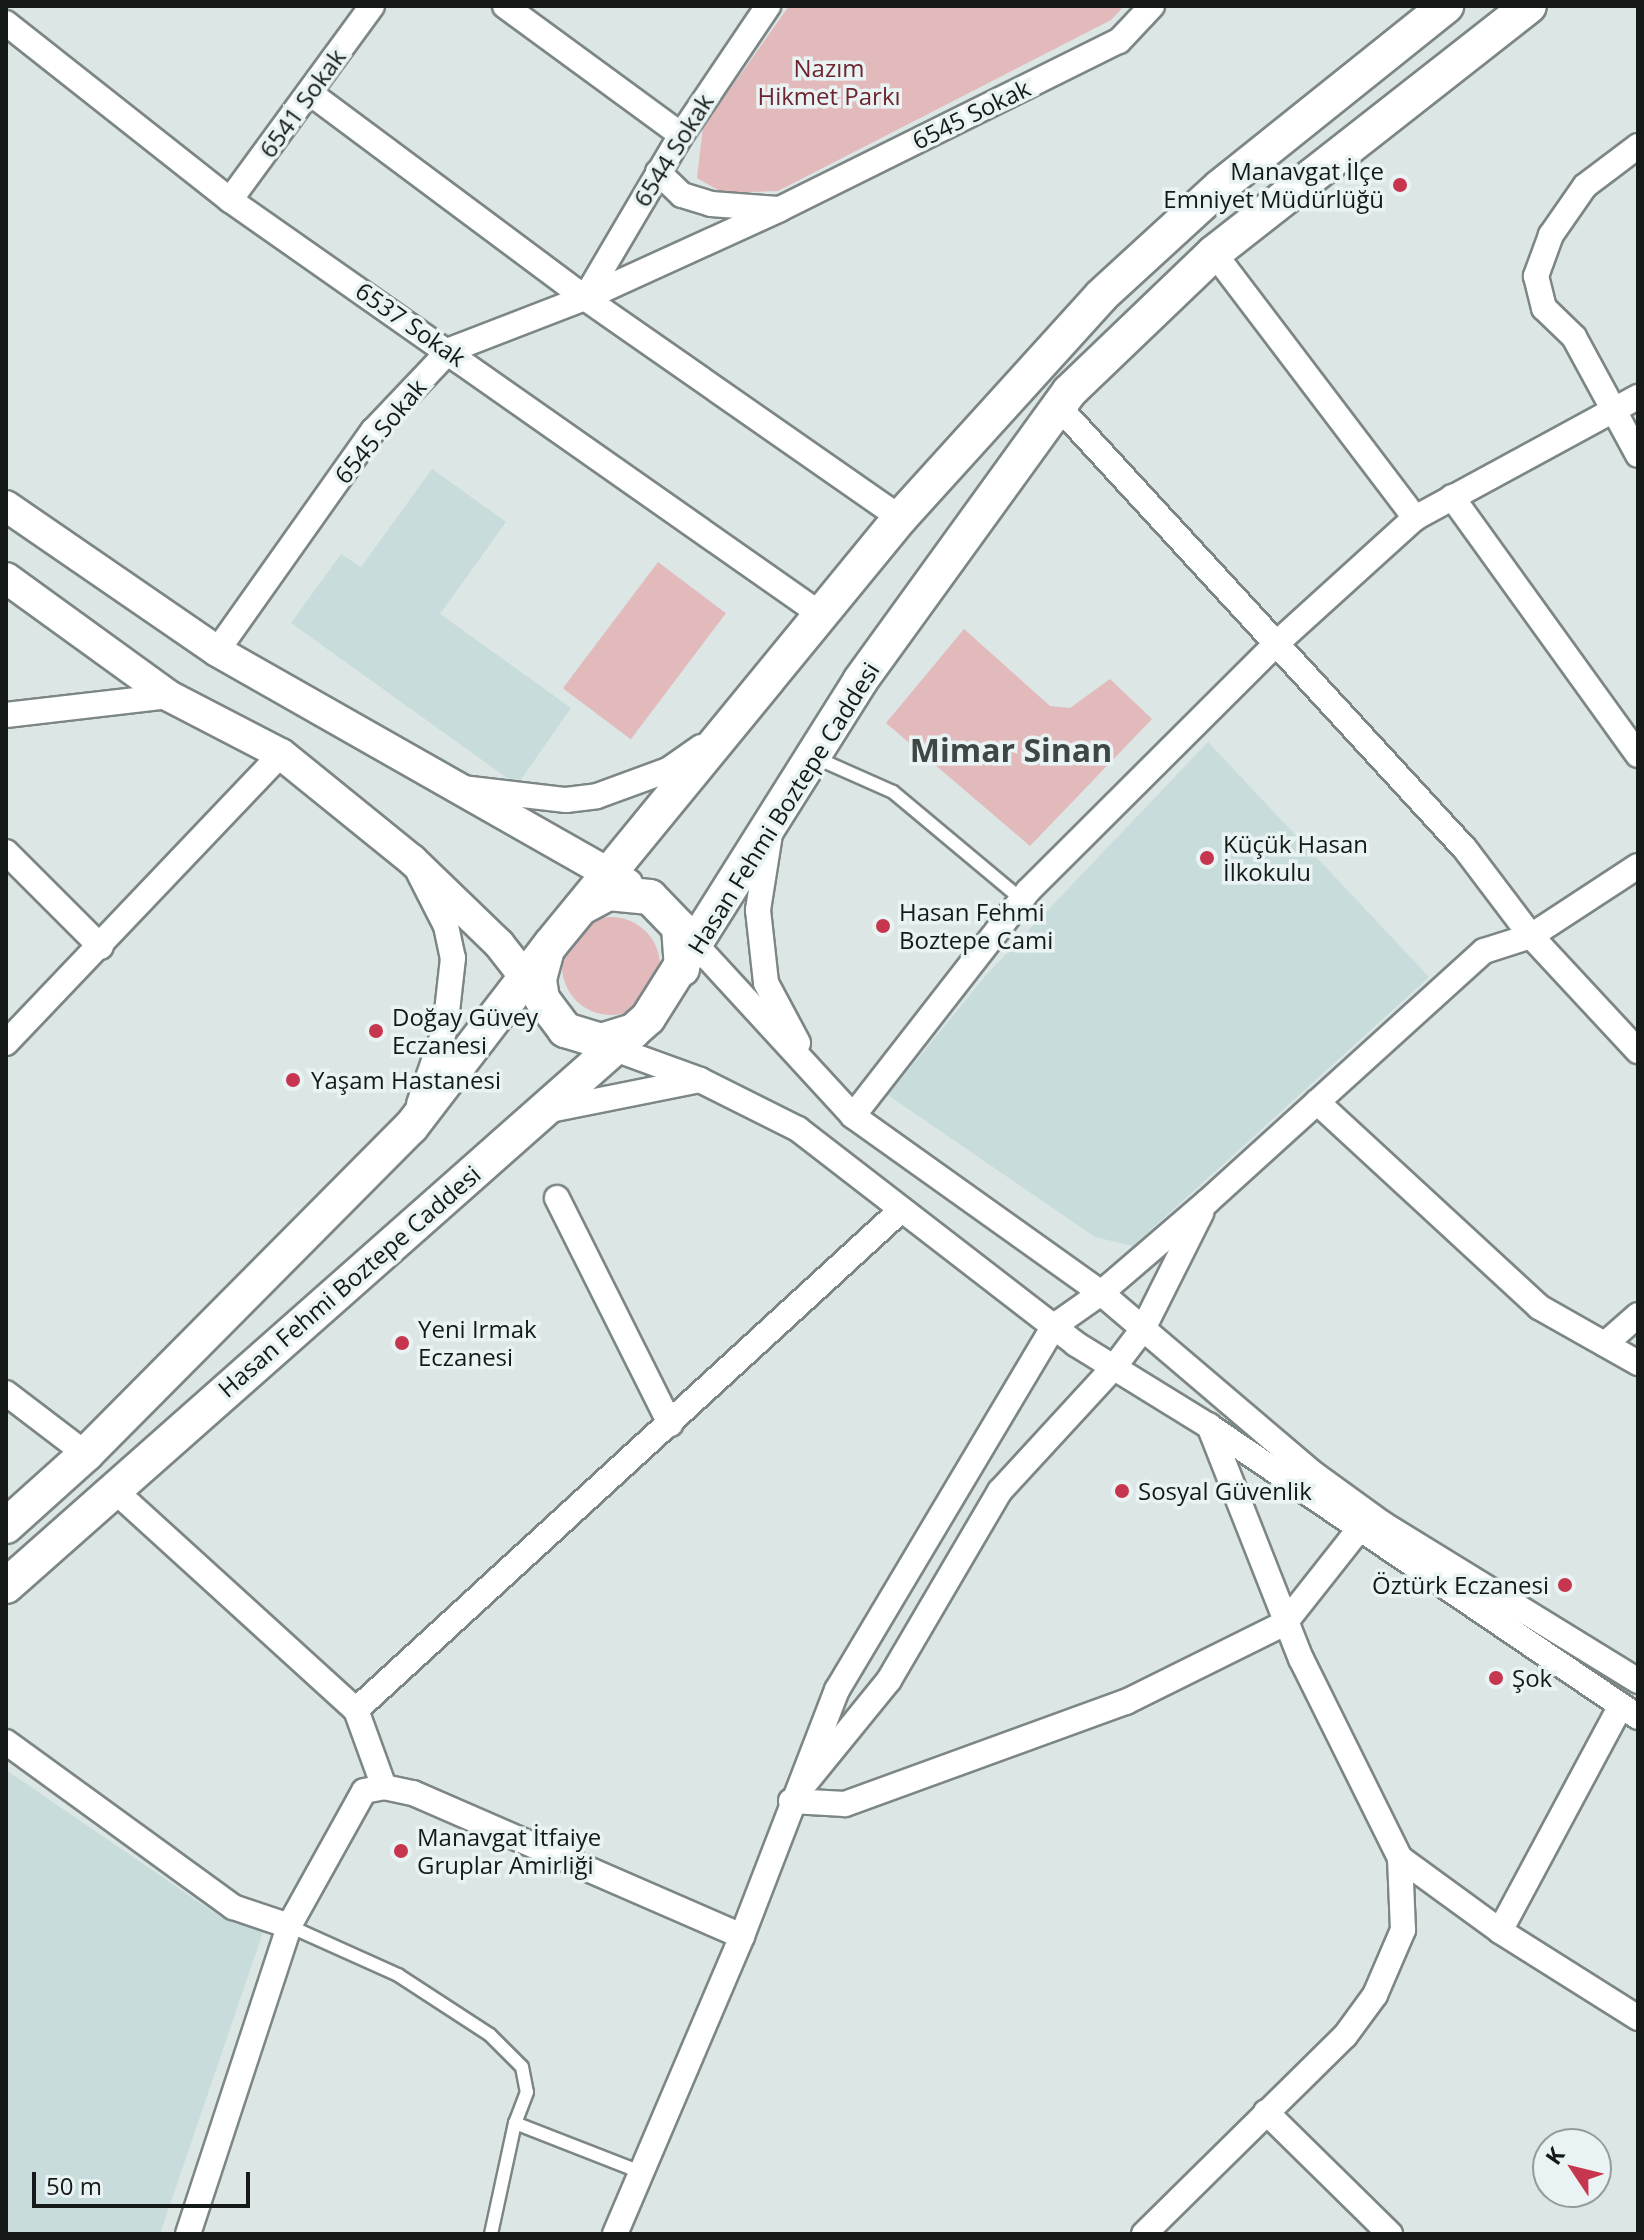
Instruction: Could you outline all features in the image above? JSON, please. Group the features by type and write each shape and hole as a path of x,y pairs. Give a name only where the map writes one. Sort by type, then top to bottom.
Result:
{"main road":[{"path":"6,1526 86,1454 411,1127 534,989 551,944 725,729 823,616 900,518 1101,296 1220,187 1446,6"},
{"name":"Hasan Fehmi Boztepe Caddesi","path":"6,1586 627,1039 686,947 771,826 860,681 1058,406 1214,253 1529,6"},
{"path":"573,917 608,893 650,897 686,947"},
{"path":"534,989 565,1030 582,1038 601,1041 627,1039"}],"street":[{"name":"6541 Sokak","path":"230,200 372,6"},
{"path":"505,6 681,135"},
{"name":"6544 Sokak","path":"585,298 681,135 768,6"},
{"name":"6545 Sokak","path":"217,651 373,431 450,350 585,298 780,209 1119,41 1152,6"},
{"name":"6537 Sokak","path":"6,23 230,200 450,350 823,616"},
{"path":"310,93 585,298 900,518"},
{"path":"1638,146 1585,186 1551,235 1536,276 1544,308 1574,337 1638,455"},
{"path":"658,172 682,195 711,204 780,209"},
{"path":"1214,253 1415,518"},
{"path":"853,1116 1021,899 1277,643 1415,518 1638,397"},
{"path":"1058,406 1466,850 1531,936 1638,1051"},
{"path":"1452,497 1638,755"},
{"path":"6,506 217,651 344,718 451,786 650,897"},
{"path":"6,578 169,696 281,754 412,860 499,944 534,989"},
{"path":"6,715 169,696"},
{"path":"451,786 566,800 597,796 668,770 725,729"},
{"path":"6,1043 101,947 281,754"},
{"path":"771,826 758,910 766,983 818,1081"},
{"path":"6,852 101,947"},
{"path":"411,1127 445,1029 453,958 446,926 412,860"},
{"path":"615,2234 742,1936 791,1801 837,1690 1054,1326 1101,1293 1208,1201 1484,951 1531,936 1638,866"},
{"path":"686,947 853,1116 1101,1293 1314,1474 1383,1524 1638,1681"},
{"path":"627,1039 798,1129 900,1211 1054,1326 1209,1426 1629,1712 1500,1931"},
{"path":"545,1111 700,1080"},
{"path":"1317,1102 1488,1265 1539,1307 1638,1363"},
{"path":"557,1198 670,1424"},
{"path":"791,1801 889,1680 1000,1491 1114,1367 1143,1329 1208,1201"},
{"path":"356,1710 900,1211"},
{"path":"1605,1344 1638,1315"},
{"path":"6,1393 86,1454"},
{"path":"1144,2234 1345,2036 1392,1963 1403,1930 1400,1858 1285,1623 1209,1426"},
{"path":"113,1489 356,1710 384,1787"},
{"path":"791,1801 845,1804 1126,1702 1285,1623 1360,1528"},
{"path":"6,1742 233,1907 289,1926"},
{"path":"188,2234 289,1926 352,1807 364,1791 384,1787 413,1793 742,1936"},
{"path":"1400,1858 1500,1931 1638,2018"},
{"path":"1266,2112 1390,2234"}],"lane":[{"path":"814,757 893,792 1021,899"},
{"path":"289,1926 398,1975 490,2035 522,2067 527,2092 515,2123 491,2234"},
{"path":"515,2123 641,2172"}],"shaded area":[{"path":"432,469 506,522 440,614 571,708 517,785 291,623 341,554 361,567"},
{"name":"Küçük Hasan İlkokulu","path":"1208,742 1429,977 1133,1246 1095,1237 888,1095 987,974"},
{"path":"6,1770 222,1918 263,1932 160,2234 6,2234"}],"green space":[{"name":"Nazım Hikmet Parkı","path":"789,6 1124,6 1111,20 778,191 723,193 697,178 703,127"},
{"path":"658,562 726,613 631,739 563,688"},
{"path":"964,629 1050,706 1070,708 1110,679 1152,719 1030,846 886,723"},
{"path":"601,917 621,917 646,931 657,947 660,966 657,985 646,1001 621,1015 601,1015 584,1007 570,993 562,976 562,956 570,939 584,925"}],"place":[{"name":"Manavgat İlçe Emniyet Müdürlüğü","path":"1400,185"},
{"name":"Küçük Hasan İlkokulu","path":"1207,858"},
{"name":"Hasan Fehmi Boztepe Cami","path":"883,926"},
{"name":"Doğay Güvey Eczanesi","path":"376,1031"},
{"name":"Yaşam Hastanesi","path":"293,1080"},
{"name":"Yeni Irmak Eczanesi","path":"402,1343"},
{"name":"Sosyal Güvenlik","path":"1122,1491"},
{"name":"Öztürk Eczanesi","path":"1565,1585"},
{"name":"Şok","path":"1496,1678"},
{"name":"Manavgat İtfaiye Gruplar Amirliği","path":"401,1851"}],"district":[{"name":"Mimar Sinan","path":"1011,750"}]}
